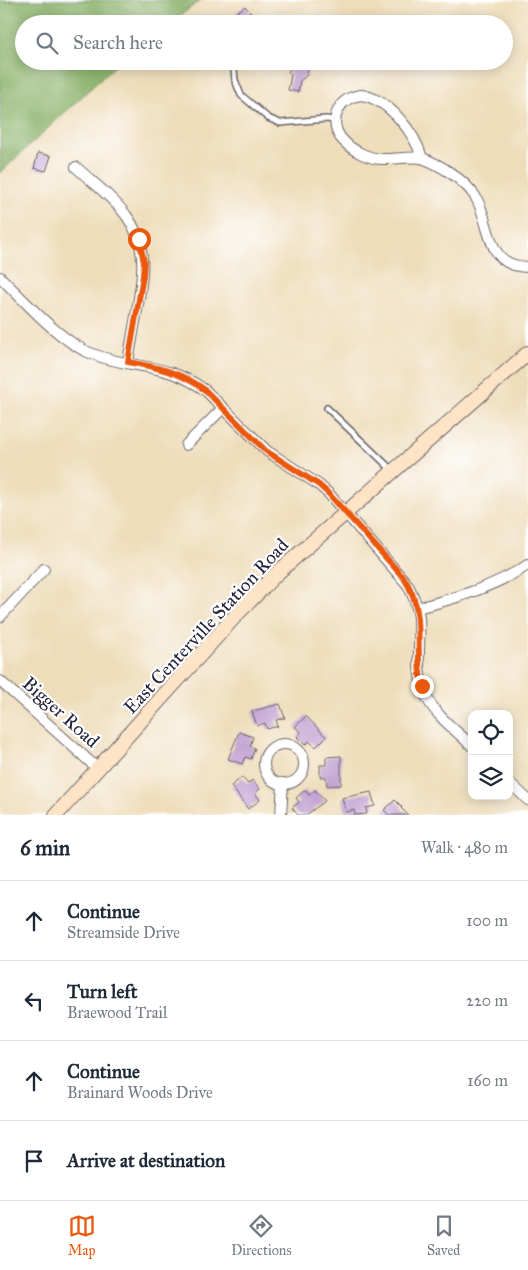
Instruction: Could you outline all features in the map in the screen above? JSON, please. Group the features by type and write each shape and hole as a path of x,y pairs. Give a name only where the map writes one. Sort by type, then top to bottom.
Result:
{"street":[{"path":"422,158 415,140 405,126 385,106 368,96 355,96 348,99 338,109 335,120 338,135 359,153 381,159 422,158 450,173 467,186 480,206 488,235 498,255 504,261 514,266 528,267"},
{"path":"76,167 121,209 135,229 141,245 144,262 143,276 128,362"},
{"path":"0,277 67,340 90,353 104,358 167,370 178,374 205,390 266,451 319,485 404,578 413,594 419,618 419,674 426,696 433,707 468,742"},
{"name":"East Centerville Station Road","path":"56,815 276,574 528,353"},
{"path":"186,445 224,408"},
{"path":"417,608 476,592 528,565"},
{"path":"0,617 44,569"},
{"name":"Bigger Road","path":"0,680 98,769"},
{"path":"281,815 282,783"},
{"path":"513,786 528,800"}],"lane":[{"path":"234,70 235,80 241,95 268,118 280,123 335,120"},
{"path":"327,408 394,472"}],"path":[{"path":"0,5 18,0"}],"green space":[{"path":"0,0 201,0 181,15 15,15 15,70 110,70 0,173"}],"building":[{"path":"245,6 252,15 233,15"},
{"path":"308,70 307,75 300,81 298,92 288,90 291,75 288,71"},
{"path":"38,153 51,156 46,171 34,168"},
{"path":"280,704 285,718 276,720 278,726 267,729 265,723 257,726 252,711"},
{"path":"306,716 326,737 316,747 309,741 305,745 297,737 301,732 295,727"},
{"path":"239,732 253,737 250,746 255,748 251,759 245,757 242,764 228,759"},
{"path":"341,756 341,785 327,786 326,777 320,777 320,765 326,765 326,757"},
{"path":"242,777 248,784 252,780 260,789 255,793 260,800 248,809 231,786"},
{"path":"305,790 309,795 315,790 325,801 306,815 298,815 292,808 299,802 296,798"},
{"path":"371,792 375,806 366,808 367,814 355,815 354,810 346,812 342,798"},
{"path":"395,800 408,815 389,815 384,810"}],"route":[{"path":"139,239 144,262 143,276 128,362 167,370 196,383 224,408 266,451 319,485 329,494 404,578 413,594 419,618 419,674 422,686"}]}
